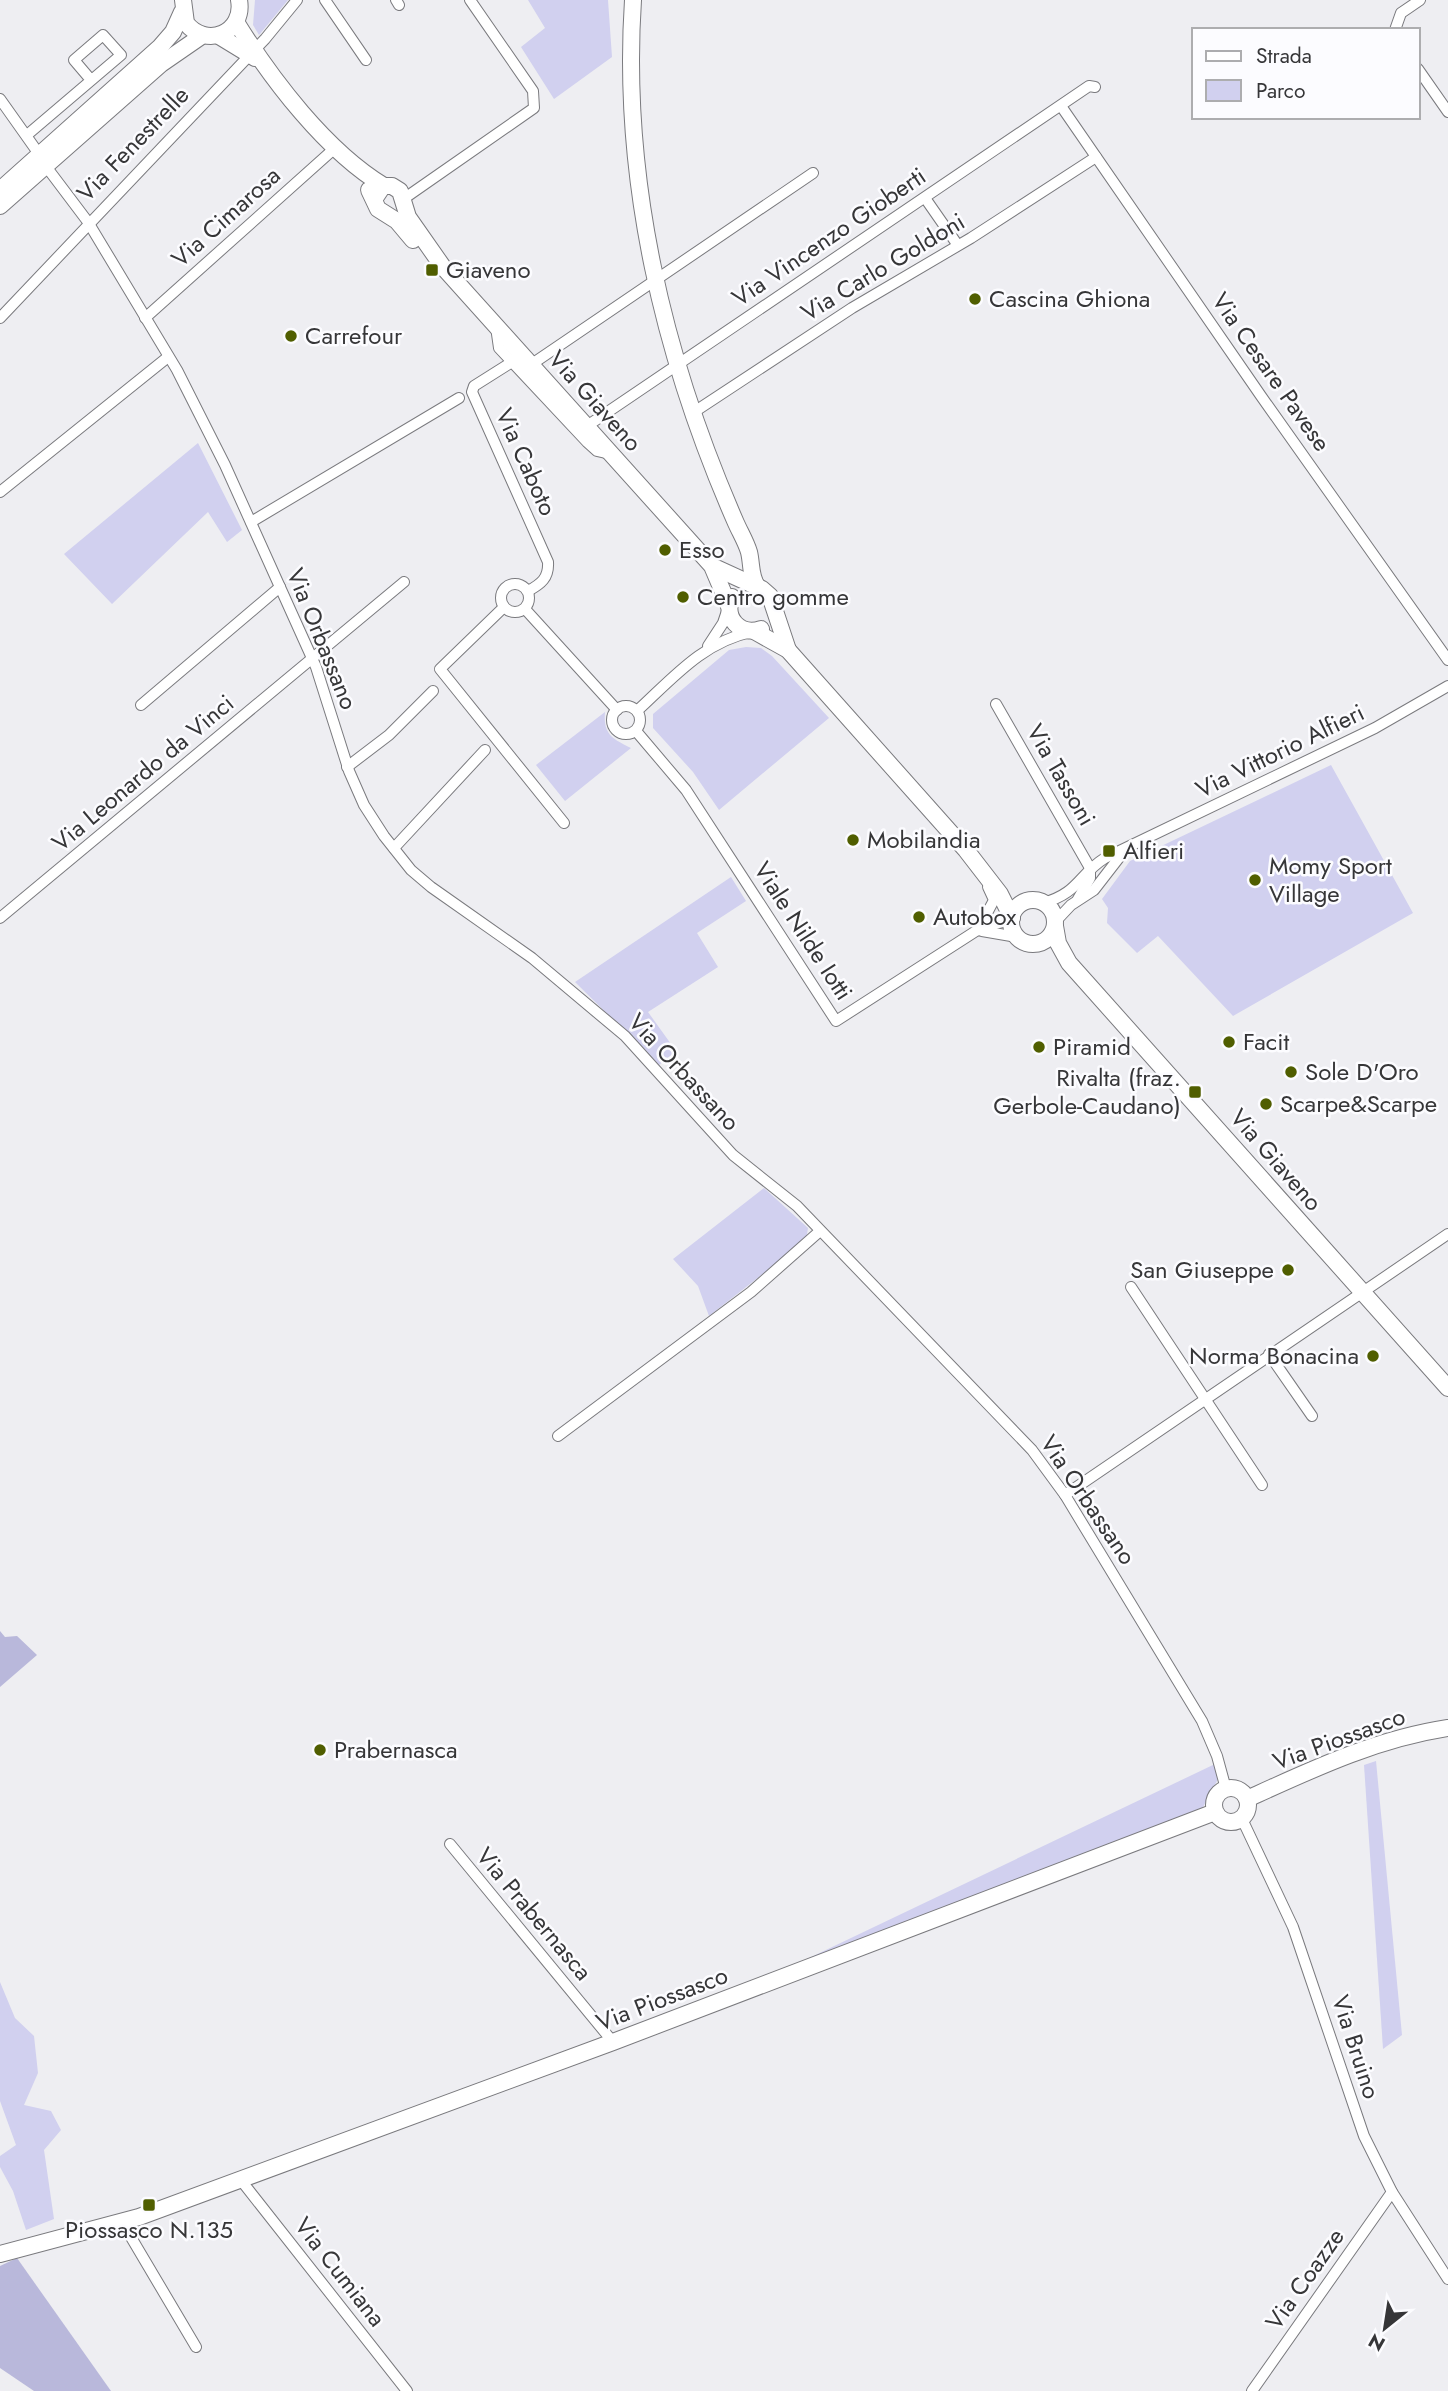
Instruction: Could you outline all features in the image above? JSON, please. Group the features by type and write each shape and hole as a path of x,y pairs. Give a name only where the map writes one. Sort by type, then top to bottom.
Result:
{"main road":[{"path":"634,0 633,105 637,163 655,280 691,414 748,549 755,587 736,592 729,606"},
{"path":"0,190 42,160 161,64 236,22 241,1"},
{"name":"Via Giaveno","path":"183,6 190,27 255,56"},
{"path":"0,206 42,160 160,47 173,32 183,6"},
{"name":"Via Giaveno","path":"236,22 255,56 339,152 392,195 443,267 712,566 735,625 754,631 788,650 967,850 1000,894 1012,918 1017,937 1069,963"},
{"name":"Via Giaveno","path":"392,195 378,209 386,213 434,264 443,267"},
{"name":"Via Giaveno","path":"712,566 770,596 788,650"},
{"path":"754,631 769,622 774,611"},
{"name":"Via Giaveno","path":"967,850 1011,891 1038,901 1052,911 1058,943 1069,963 1448,1388"},
{"path":"1012,918 1019,906 1038,901"},
{"path":"1033,944 1049,937 1055,924"},
{"name":"Via Piossasco","path":"1247,1799 1292,1777 1365,1748 1409,1734 1448,1728"},
{"path":"1226,1789 1236,1789 1247,1799 1248,1810 1242,1819 1226,1822 1215,1812 1216,1795 1226,1789"},
{"name":"Via Piossasco","path":"0,2254 122,2222 613,2042 1215,1812"}],"street":[{"name":"Via Fenestrelle","path":"0,318 88,222 255,56 297,0"},
{"path":"325,0 366,60"},
{"path":"392,195 423,185 532,110 536,103 533,91 470,0"},
{"path":"1396,28 1401,13 1420,0"},
{"path":"1420,72 1448,112"},
{"path":"27,135 91,80"},
{"name":"Via Vincenzo Gioberti","path":"587,426 1089,86 1095,87"},
{"name":"Via Orbassano","path":"0,99 88,222 168,357 225,465 312,660 347,767 364,805 394,848 431,887 532,958 625,1036 733,1155 797,1206 1032,1450 1065,1495 1202,1721 1218,1759 1226,1789"},
{"name":"Via Cesare Pavese","path":"1061,106 1448,660"},
{"name":"Via Cimarosa","path":"145,318 339,152"},
{"name":"Via Carlo Goldoni","path":"691,414 852,308 971,238 1096,157"},
{"path":"532,364 813,173"},
{"path":"925,198 957,244"},
{"path":"496,324 499,348 587,442 597,451 612,455"},
{"path":"0,492 168,357"},
{"name":"Via Caboto","path":"512,362 474,386 472,392 548,562 548,575 540,585 528,591"},
{"name":"Via Caboto","path":"251,522 459,398"},
{"name":"Via Leonardo da Vinci","path":"0,918 404,582"},
{"path":"518,584 528,591 530,600 525,609 516,612 504,607 501,595 506,587 518,584"},
{"path":"141,705 280,587"},
{"path":"637,711 704,651 723,623 729,606"},
{"path":"504,607 440,669 564,823"},
{"name":"Viale Nilde Iotti","path":"525,609 617,710 612,721 615,730 626,735 636,731 686,790 836,1021 976,932"},
{"path":"704,651 733,636 754,631"},
{"name":"Via Vittorio Alfieri","path":"1038,901 1073,890 1090,868 1375,728 1448,686"},
{"path":"347,767 389,735 433,691"},
{"name":"Via Tassoni","path":"996,704 1090,868"},
{"path":"617,710 626,706 637,711 641,720 636,731"},
{"path":"394,848 485,750"},
{"name":"Via Vittorio Alfieri","path":"1078,899 1094,890 1127,848"},
{"name":"Via Giaveno","path":"967,850 994,900 990,912 976,932"},
{"name":"Via Vittorio Alfieri","path":"1055,924 1078,899 1090,878 1090,868"},
{"path":"976,932 1012,918"},
{"path":"976,932 995,931 1017,937"},
{"path":"558,1436 751,1292 820,1231"},
{"path":"1065,1495 1448,1234"},
{"path":"1131,1287 1262,1485"},
{"path":"1269,1354 1312,1416"},
{"name":"Via Bruino","path":"1242,1819 1293,1927 1346,2090 1364,2136 1392,2192 1448,2279"},
{"name":"Via Prabernasca","path":"450,1844 613,2042"},
{"name":"Via Cumiana","path":"240,2179 407,2391"},
{"name":"Via Coazze","path":"1254,2390 1392,2192"},
{"path":"122,2222 196,2347"}],"green space":[{"path":"255,0 288,0 259,35 253,25"},
{"path":"528,0 608,0 612,57 554,99 521,47 545,28"},
{"path":"198,443 242,530 227,542 208,512 112,604 64,554"},
{"path":"761,648 772,656 829,718 719,810 693,772 653,728 653,714 729,650"},
{"path":"605,712 607,731 631,748 565,801 536,765"},
{"name":"Momy Sport Village","path":"1331,765 1413,913 1233,1016 1158,936 1137,953 1107,923 1108,908 1102,899 1130,861"},
{"path":"731,877 746,901 697,933 718,967 648,1012 676,1051 659,1065 575,982"},
{"path":"764,1188 808,1228 806,1240 709,1316 698,1286 673,1259"},
{"path":"1376,1761 1402,2035 1383,2049 1364,1765"},
{"path":"1215,1764 1218,1779 1202,1809 615,2035 807,1959"},
{"path":"0,1982 15,2018 34,2036 38,2073 24,2105 51,2111 61,2130 44,2150 54,2219 26,2230 13,2191 0,2167 0,2156 16,2145 0,2101"}],"shaded area":[{"path":"0,1631 5,1637 17,1636 37,1655 0,1687"},
{"path":"17,2258 111,2391 34,2391 0,2368 0,2266"}],"place":[{"name":"Giaveno","path":"432,270"},
{"name":"Cascina Ghiona","path":"975,299"},
{"name":"Carrefour","path":"291,336"},
{"name":"Esso","path":"665,550"},
{"name":"Centro gomme","path":"683,597"},
{"name":"Mobilandia","path":"853,840"},
{"name":"Alfieri","path":"1109,851"},
{"name":"Momy Sport Village","path":"1255,880"},
{"name":"Autobox","path":"919,917"},
{"name":"Facit","path":"1229,1042"},
{"name":"Piramid","path":"1039,1047"},
{"name":"Sole D'Oro","path":"1291,1072"},
{"name":"Rivalta (fraz. Gerbole-Caudano)","path":"1195,1092"},
{"name":"Scarpe&Scarpe","path":"1266,1104"},
{"name":"San Giuseppe","path":"1288,1270"},
{"name":"Norma Bonacina","path":"1373,1356"},
{"name":"Prabernasca","path":"320,1750"},
{"name":"Piossasco N.135","path":"149,2205"}]}
